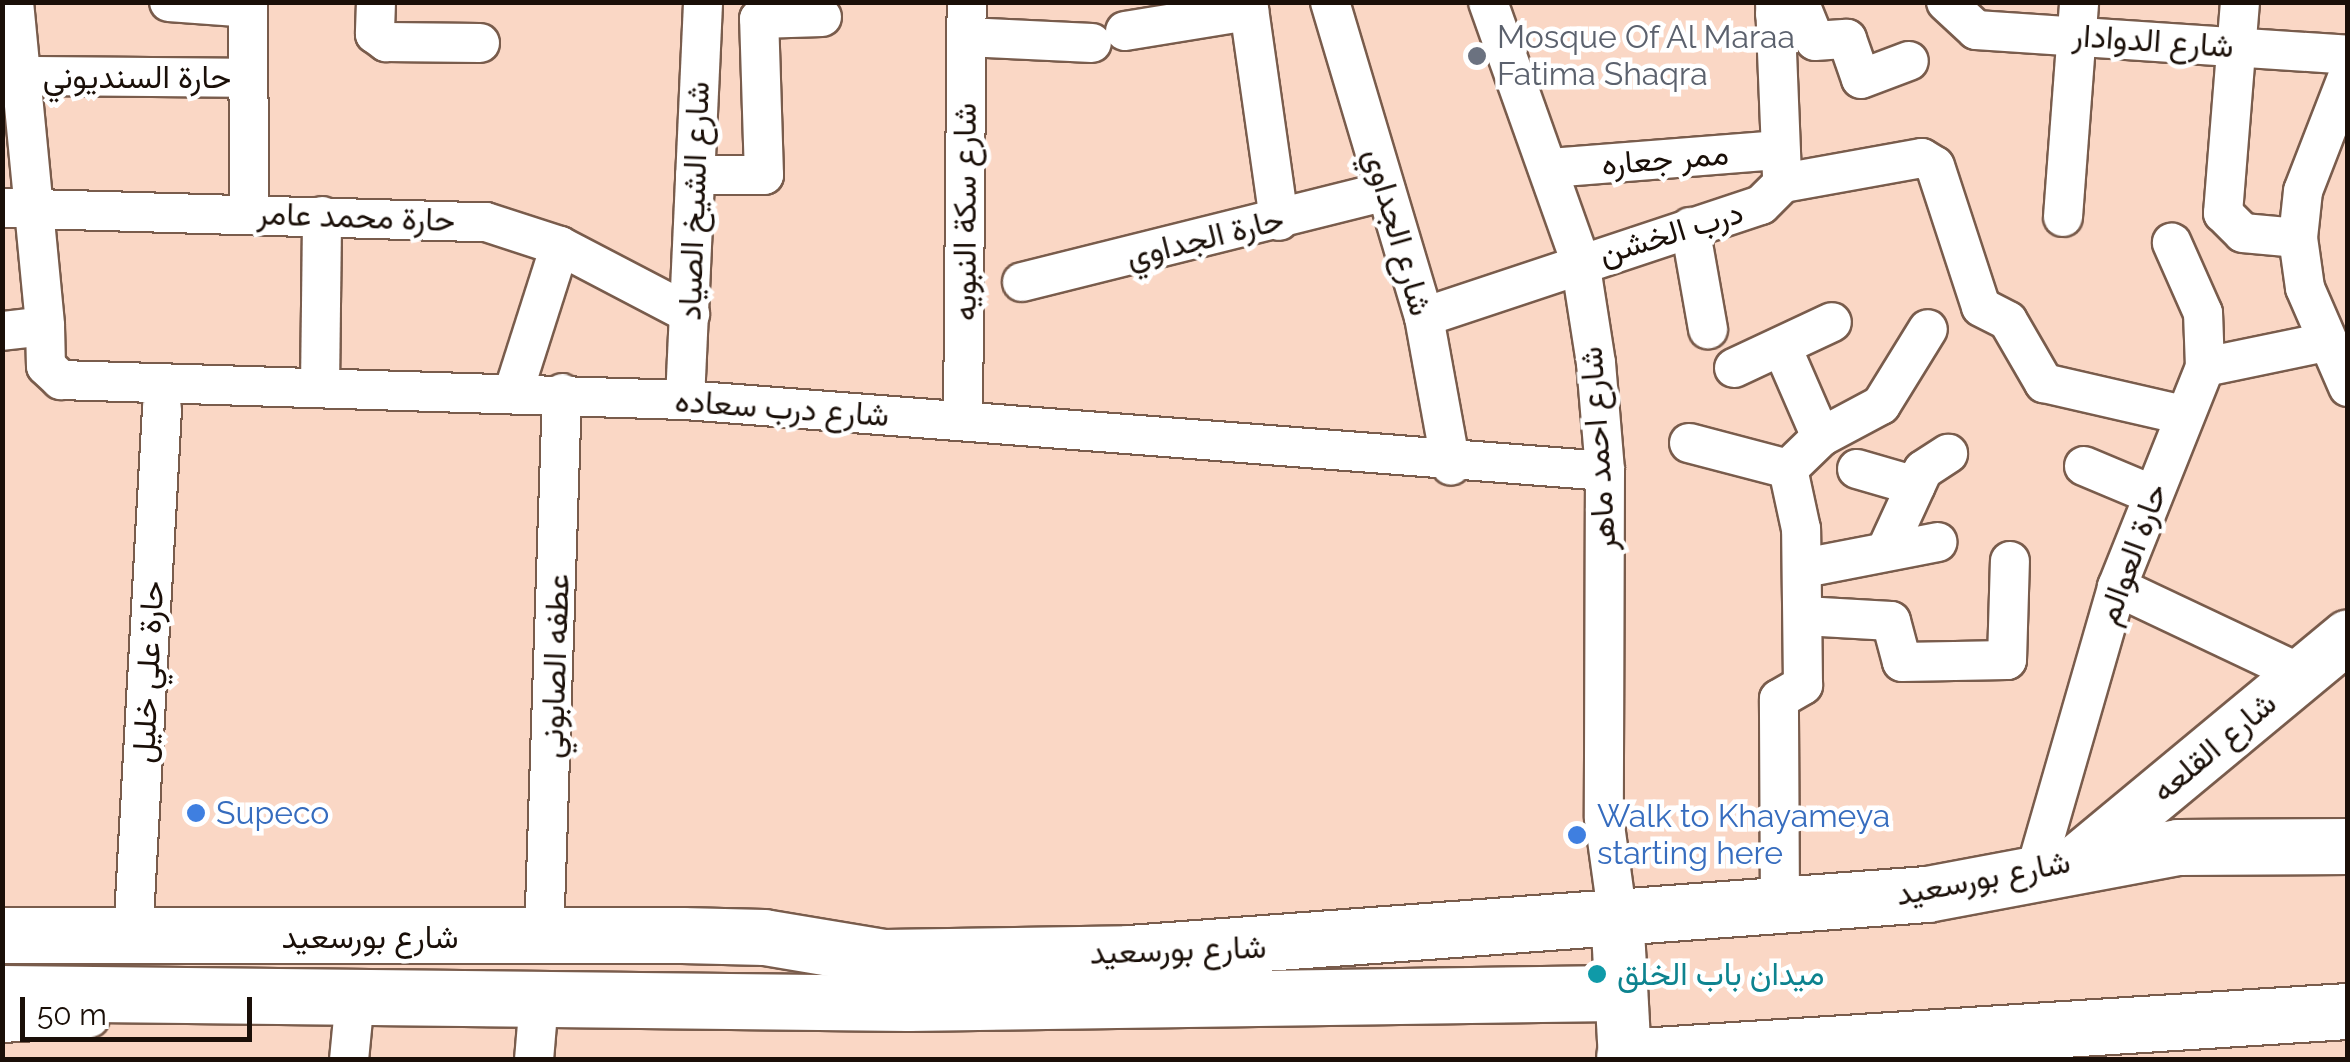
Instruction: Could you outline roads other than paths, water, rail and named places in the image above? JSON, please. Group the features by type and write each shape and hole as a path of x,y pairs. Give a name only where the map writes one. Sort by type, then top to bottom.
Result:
{"main road":[{"name":"شارع القلعه","path":"2058,865 2348,636"},
{"name":"شارع بورسعيد","path":"2,935 764,937 884,957 1129,953 1299,946 1616,912 1780,906 1927,894 2058,865 2261,840 2348,846"},
{"path":"1616,912 1616,993 1624,1058 2348,1011"},
{"path":"681,1002 682,936"},
{"name":"شارع بورسعيد","path":"214,992 681,1002 1616,993"},
{"path":"2,993 214,992"}],"street":[{"name":"شارع درب سعاده","path":"14,2 19,206 45,326 46,366 61,380 514,390 685,400 964,421 1451,466 1606,472"},
{"path":"169,2 248,5 248,212"},
{"path":"376,2 376,34 386,42 480,43"},
{"name":"شارع الشيخ الصياد","path":"685,400 702,2"},
{"name":"شارع الجداوي","path":"1330,2 1424,316 1451,466"},
{"name":"شارع احمد ماهر","path":"1488,2 1580,261 1606,472 1604,818 1616,912"},
{"path":"2240,2 2223,214 2243,234 2298,238"},
{"path":"966,20 1109,37 1249,7 1279,221"},
{"path":"1781,166 1775,8 1803,11 1815,41 1847,40 1861,79 1909,61"},
{"name":"شارع الدوادار","path":"1953,13 2078,18 2236,47 2348,55"},
{"path":"695,176 764,175 759,18 822,17"},
{"path":"2063,217 2078,18"},
{"name":"شارع سكة النبويه","path":"964,421 966,20"},
{"name":"حارة السنديوني","path":"18,70 248,78"},
{"path":"2348,75 2311,164 2298,238 2326,342 2348,386"},
{"name":"درب الخشن","path":"1424,316 1580,261 1761,205 1781,166 1930,161 1981,307 2008,321 2044,384 2184,416"},
{"name":"ممر جعاره","path":"1550,168 1781,166"},
{"name":"حارة الجداوي","path":"1022,282 1279,221 1386,190"},
{"name":"حارة محمد عامر","path":"19,206 486,222 560,246 690,314"},
{"path":"320,386 322,216"},
{"path":"1690,227 1708,328"},
{"name":"حارة العوالم","path":"2058,865 2117,587 2205,368 2203,314 2172,242"},
{"path":"514,390 560,246"},
{"path":"1734,368 1784,352 1832,322"},
{"path":"2,331 45,326"},
{"path":"1788,468 1821,437 1881,404 1928,328"},
{"path":"2205,368 2326,342"},
{"path":"1784,352 1821,437"},
{"name":"عطفه الصابوني","path":"544,938 562,393"},
{"name":"حارة علي خليل","path":"133,936 162,408"},
{"path":"1689,443 1788,468"},
{"path":"1889,544 1927,464 1948,454"},
{"path":"2084,466 2153,495"},
{"path":"1780,906 1778,699 1803,685 1804,568 1788,468"},
{"path":"1858,469 1916,486"},
{"path":"1804,568 1889,544 1938,542"},
{"path":"1804,616 1890,621 1902,662 2010,658 2010,561"},
{"path":"2117,587 2301,674"},
{"name":"شارع بورسعيد","path":"2,1022 133,1014 214,992"},
{"path":"349,1060 355,998"},
{"path":"534,1060 539,1001"}],"place":[{"name":"Mosque Of Al Maraa Fatima Shaqra","path":"1477,56"},
{"name":"Supeco","path":"196,813"},
{"name":"Walk to Khayameya starting here","path":"1577,835"},
{"name":"ميدان باب الخلق","path":"1597,974"}]}
